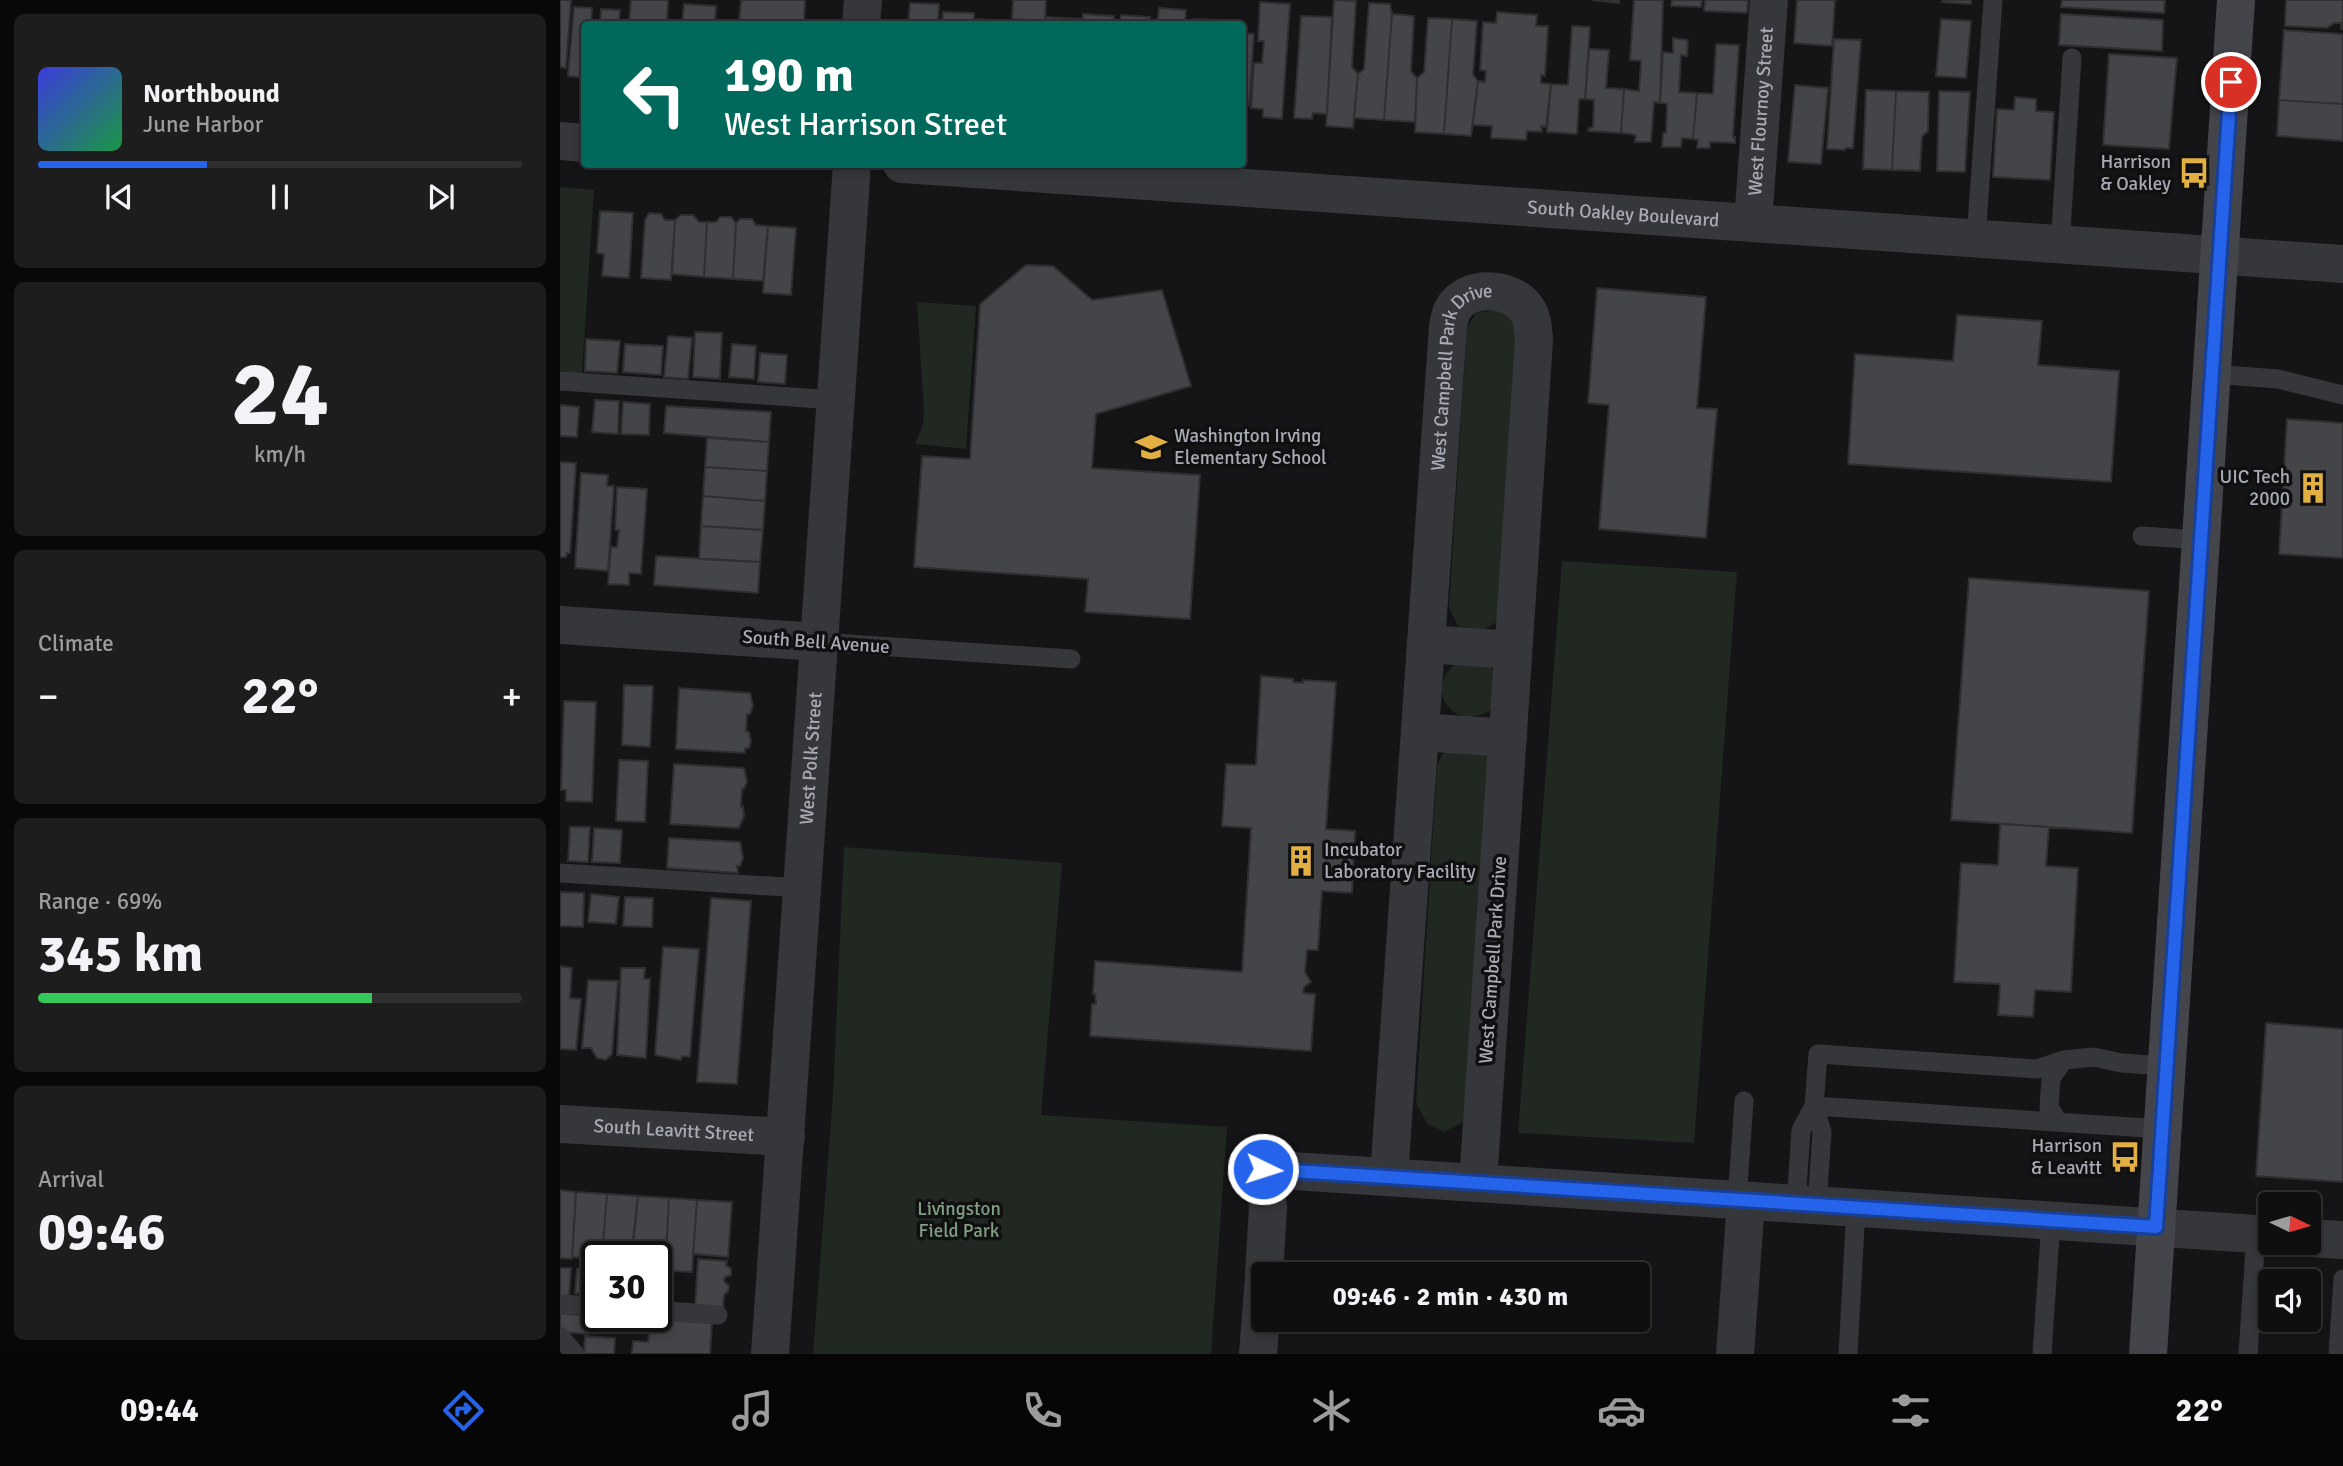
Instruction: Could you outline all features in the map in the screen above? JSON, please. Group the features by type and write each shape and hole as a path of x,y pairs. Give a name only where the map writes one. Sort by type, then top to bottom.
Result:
{"street":[{"path":"861,21 863,0"},
{"name":"West Flournoy Street","path":"1753,223 1769,0"},
{"path":"2148,1354 2236,0"},
{"path":"560,141 581,143"},
{"name":"West Polk Street","path":"770,1354 852,168"},
{"name":"South Oakley Boulevard","path":"960,168 2343,264"},
{"name":"West Campbell Park Drive","path":"1389,1177 1448,326 1453,309 1463,298 1491,291 1516,298 1528,310 1533,324 1534,340 1478,1183"},
{"name":"South Bell Avenue","path":"560,625 819,642"},
{"path":"1426,644 1513,650"},
{"path":"1420,732 1508,737"},
{"name":"South Leavitt Street","path":"560,1124 786,1137"},
{"path":"1265,1262 1268,1207 1263,1169 2258,1235"},
{"path":"1735,1354 1742,1200"},
{"path":"2321,1239 2343,1240"},
{"path":"1258,1354 1260,1332"}],"lane":[{"path":"1976,239 1993,0"},
{"path":"2060,245 2072,58"},
{"path":"2212,374 2278,379 2343,395"},
{"path":"560,381 836,400"},
{"path":"2142,536 2201,540"},
{"name":"South Bell Avenue","path":"819,642 1071,659"},
{"path":"560,873 802,888"},
{"path":"1807,1205 1822,1132 1814,1106 1818,1054 2036,1069 2064,1060 2094,1056 2121,1063 2166,1066"},
{"path":"2058,1122 2049,1107 2051,1078 2064,1060"},
{"path":"1742,1200 1744,1101"},
{"path":"1814,1106 2162,1129"},
{"path":"1847,1354 1856,1208"},
{"path":"2042,1354 2051,1221"},
{"path":"2248,1354 2260,1255"},
{"path":"2337,1354 2343,1279"},
{"path":"560,1304 581,1305"},
{"path":"672,1311 718,1315"},
{"path":"560,1336 575,1354"}],"green space":[{"path":"560,187 594,190 582,374 560,373"},
{"path":"917,302 976,306 966,449 915,444 923,425 924,411"},
{"path":"1498,310 1516,315 1525,333 1499,621 1483,630 1458,626 1449,607 1467,328 1476,313"},
{"path":"1562,561 1737,572 1694,1143 1518,1133"},
{"path":"1460,661 1488,665 1495,672 1493,708 1479,715 1466,716 1447,705 1442,695 1443,683 1448,671"},
{"path":"1445,750 1486,752 1494,770 1463,1122 1444,1132 1427,1123 1416,1103 1437,765"},
{"name":"Livingston Field Park","path":"844,847 1062,863 1041,1115 1227,1127 1211,1354 813,1354 833,1095"}],"building":[{"path":"560,0 571,0 566,68 560,67"},
{"path":"631,0 668,0 667,21 629,21"},
{"path":"741,0 805,0 804,21 739,21"},
{"path":"1013,0 1046,0 1045,21 1012,19"},
{"path":"1334,0 1356,1 1352,67 1358,74 1353,128 1326,126"},
{"path":"1592,0 1619,0 1619,3"},
{"path":"1634,0 1663,0 1660,103 1654,102 1651,142 1635,142 1636,135 1621,133 1624,89 1639,91 1641,61 1630,60"},
{"path":"1672,0 1702,0 1701,7 1671,6"},
{"path":"1705,0 1748,0 1747,13 1704,11"},
{"path":"1797,0 1835,0 1832,46 1794,43"},
{"path":"1971,0 1971,4 1942,2"},
{"path":"2062,0 2165,0 2164,13 2061,7"},
{"path":"2286,0 2343,0 2343,29 2341,23 2334,23 2327,28 2285,26"},
{"path":"1260,2 1290,4 1282,119 1263,117 1263,109 1251,108 1254,63 1262,63 1264,41 1258,41"},
{"path":"910,3 939,4 938,21 908,21"},
{"path":"1369,3 1390,4 1392,14 1384,120 1354,118 1358,74 1364,69"},
{"path":"684,4 716,6 715,21 682,21"},
{"path":"574,7 592,8 591,21 581,21 581,78 568,76"},
{"path":"1159,8 1186,10 1185,21 1157,21"},
{"path":"601,9 620,10 619,21 600,21"},
{"path":"943,12 974,13 974,21 942,21"},
{"path":"1497,12 1537,15 1536,26 1548,26 1545,76 1541,75 1541,83 1551,84 1546,127 1541,126 1542,132 1527,131 1526,140 1491,138 1492,126 1473,125 1478,81 1485,82 1486,71 1480,70 1483,22 1496,23"},
{"path":"1083,14 1114,16 1114,21 1082,21"},
{"path":"1392,14 1414,16 1411,71 1417,78 1415,122 1384,120"},
{"path":"2061,14 2163,20 2162,51 2059,45"},
{"path":"1121,15 1150,17 1149,21 1120,21"},
{"path":"1301,16 1332,17 1327,114 1313,113 1312,119 1294,118"},
{"path":"1045,17 1081,19 1081,21 1045,21"},
{"path":"1428,18 1452,19 1444,134 1415,132 1417,78 1424,72"},
{"path":"1193,19 1222,20 1222,21"},
{"path":"1452,19 1477,21 1473,74 1478,81 1471,136 1444,134"},
{"path":"1941,19 1971,21 1966,78 1936,76"},
{"path":"1572,26 1590,27 1585,99 1579,99 1577,134 1547,132 1551,84 1568,85"},
{"path":"2284,30 2343,34 2343,104 2279,100"},
{"path":"1246,33 1254,34 1249,105 1246,107"},
{"path":"1673,38 1688,40 1687,56 1681,55 1679,92 1697,93 1693,139 1682,138 1681,147 1662,147 1663,133 1666,133 1667,104 1660,103 1663,52 1673,53"},
{"path":"1834,39 1861,40 1853,148 1845,150 1827,149"},
{"path":"1716,44 1739,45 1733,137 1735,143 1710,142 1710,148 1697,148 1698,140 1693,139 1697,93 1713,94"},
{"path":"1589,49 1609,50 1606,88 1624,89 1621,133 1588,131 1593,127 1594,100 1585,99"},
{"path":"2109,54 2177,58 2169,149 2103,145"},
{"path":"1795,85 1828,88 1821,164 1788,162"},
{"path":"1866,90 1896,91 1892,170 1863,169"},
{"path":"1896,91 1929,92 1928,131 1922,137 1920,171 1892,170"},
{"path":"1939,91 1970,92 1965,172 1937,171"},
{"path":"2015,97 2036,99 2036,111 2054,112 2050,180 1993,177 1997,109 2014,110"},
{"path":"2279,100 2343,104 2343,141 2277,136"},
{"path":"600,211 633,213 629,278 602,276 604,254 597,253"},
{"path":"649,213 661,214 665,220 675,220 671,280 641,278 645,220"},
{"path":"681,215 693,215 699,222 707,222 704,277 672,274 675,220"},
{"path":"720,217 731,217 736,223 733,279 704,277 707,222 716,222"},
{"path":"740,219 752,219 756,225 768,226 763,281 733,279 736,223"},
{"path":"768,226 796,228 791,295 763,293"},
{"path":"1026,265 1053,266 1092,300 1162,290 1191,386 1096,414 1092,468 1200,475 1190,619 1085,612 1088,579 914,567 922,456 970,459 980,304"},
{"path":"1597,288 1706,297 1697,408 1717,409 1706,538 1599,529 1609,405 1588,403"},
{"path":"1957,315 2042,321 2038,365 2119,371 2111,482 1848,464 1855,354 1953,361"},
{"path":"695,332 722,333 720,379 693,377"},
{"path":"668,336 692,338 688,379 664,377"},
{"path":"586,339 620,341 617,373 585,371"},
{"path":"625,344 663,346 661,375 623,372"},
{"path":"732,344 756,346 754,379 729,377"},
{"path":"760,353 787,355 785,384 758,382"},
{"path":"595,400 619,401 618,434 592,432"},
{"path":"623,402 650,404 649,435 621,434"},
{"path":"560,405 579,407 577,437 560,436"},
{"path":"666,406 771,412 769,442 664,433"},
{"name":"UIC Tech 2000","path":"2287,419 2343,423 2343,558 2279,554"},
{"path":"707,438 769,442 767,471 705,467"},
{"path":"560,462 576,463 570,553 567,553 566,557 560,557"},
{"path":"705,467 767,471 765,501 703,496"},
{"path":"581,473 608,475 607,486 614,486 608,571 575,568"},
{"path":"617,487 647,489 641,574 629,573 629,585 608,584 611,547 617,547 619,530 615,530"},
{"path":"703,496 765,501 763,530 701,526"},
{"path":"701,526 763,530 760,562 699,559"},
{"path":"656,556 760,562 758,593 654,585"},
{"path":"1969,578 2149,591 2132,833 1951,820"},
{"name":"Incubator Laboratory Facility","path":"1261,676 1293,679 1293,682 1303,683 1303,680 1336,682 1326,829 1355,831 1352,893 1322,891 1318,950 1307,950 1305,972 1311,982 1304,987 1303,993 1315,994 1311,1051 1090,1036 1092,1004 1096,1004 1093,994 1095,961 1242,972 1251,828 1222,826 1226,764 1256,765"},
{"path":"624,685 653,686 650,747 622,745"},
{"path":"679,688 750,693 753,706 750,714 747,714 746,731 749,732 751,741 749,748 745,748 745,753 676,749"},
{"path":"564,701 596,702 592,802 566,801 566,790 561,790"},
{"path":"619,760 648,761 645,822 616,821"},
{"path":"674,764 744,768 747,782 742,789 741,807 743,806 744,816 739,828 670,824"},
{"path":"2000,824 2049,827 2046,866 2078,868 2071,992 2035,990 2033,1017 1998,1015 2000,984 1954,982 1961,863 1998,865"},
{"path":"570,827 590,827 588,862 568,861"},
{"path":"594,828 622,830 620,863 592,862"},
{"path":"669,838 740,842 743,858 740,866 737,866 738,873 667,868"},
{"path":"560,892 584,893 583,927 560,926"},
{"path":"591,894 619,897 616,924 588,922"},
{"path":"625,897 653,898 652,927 623,926"},
{"path":"711,898 751,901 737,1084 697,1082"},
{"path":"663,947 699,949 690,1057 682,1056 681,1060 655,1055"},
{"path":"560,966 572,968 570,998 581,999 576,1050 560,1049"},
{"path":"621,968 645,968 644,979 650,979 646,1058 617,1055"},
{"path":"588,980 618,981 612,1054 606,1060 597,1058 591,1048 582,1048"},
{"path":"2266,1023 2343,1029 2343,1182 2256,1176"},
{"path":"560,1190 576,1192 572,1259 560,1258"},
{"path":"576,1192 607,1194 603,1241 581,1241 581,1258 572,1257"},
{"path":"607,1194 638,1196 633,1241 603,1241"},
{"path":"638,1196 669,1198 667,1241 634,1241"},
{"path":"669,1198 697,1200 692,1272 672,1271 672,1241 667,1241"},
{"path":"697,1200 732,1202 728,1257 693,1254"},
{"path":"698,1259 727,1261 726,1265 731,1269 731,1275 725,1277 724,1281 729,1286 724,1295 723,1309 695,1307"},
{"path":"560,1268 571,1268 569,1298 560,1297"},
{"path":"577,1269 581,1269 581,1294 575,1293"},
{"path":"560,1313 581,1315 581,1332 588,1332 588,1334 560,1332"},
{"path":"672,1320 712,1323 710,1354 632,1354 633,1341 648,1342 649,1332 672,1332"},
{"path":"585,1336 615,1338 614,1354 584,1354"}],"place":[{"name":"Harrison & Oakley","path":"2194,173"},
{"name":"Washington Irving Elementary School","path":"1151,447"},
{"name":"UIC Tech 2000","path":"2313,488"},
{"name":"Incubator Laboratory Facility","path":"1301,861"},
{"name":"Harrison & Leavitt","path":"2125,1157"}],"route":[{"path":"1263,1169 2156,1227 2231,82"}]}
